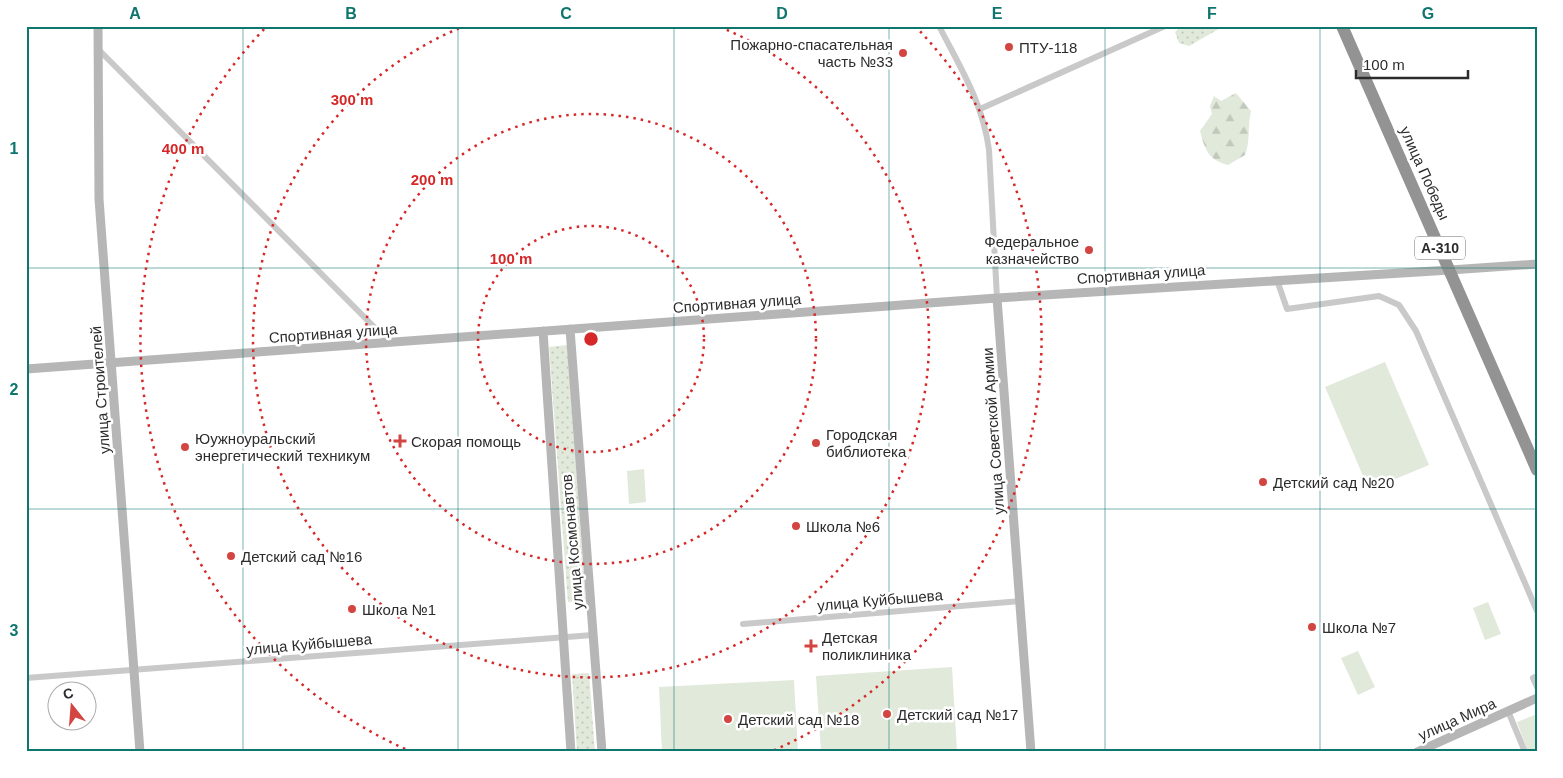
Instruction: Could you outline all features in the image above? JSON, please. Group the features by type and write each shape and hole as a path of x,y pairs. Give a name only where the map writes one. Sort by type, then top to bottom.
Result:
{"highway":[{"name":"улица Победы","path":"1342,26 1537,470"}],"street":[{"name":"улица Строителей","path":"98,26 99,199 140,752"},
{"name":"улица Советской Армии","path":"939,26 980,109 989,150 997,298 1031,752"},
{"path":"980,109 1165,26"},
{"path":"97,49 390,343"},
{"name":"Спортивная улица","path":"26,369 997,298 1537,264"},
{"path":"1277,280 1287,308 1379,296 1399,305 1416,331 1537,611"},
{"name":"улица Космонавтов","path":"570,329 602,752"},
{"name":"улица Космонавтов","path":"543,331 571,752"},
{"name":"улица Куйбышева","path":"743,624 1020,601"},
{"name":"улица Куйбышева","path":"26,678 593,634"},
{"path":"1537,676 1533,678 1537,688"},
{"name":"улица Мира","path":"1417,752 1537,698"},
{"name":"улица Мира","path":"1508,711 1525,752"}],"green space":[{"path":"1181,26 1224,26 1189,46 1179,43 1175,32"},
{"path":"1236,93 1251,111 1248,144 1245,155 1228,165 1216,160 1208,153 1200,131 1212,114 1210,106 1214,96 1221,101"},
{"path":"567,345 586,601 568,602 549,347"},
{"path":"1385,362 1429,465 1369,490 1325,387"},
{"path":"644,469 646,502 629,504 627,471"},
{"path":"1488,602 1501,634 1485,640 1473,608"},
{"path":"1358,651 1375,687 1358,695 1341,658"},
{"name":"Детский сад №17","path":"952,667 957,752 821,752 816,676"},
{"path":"589,673 595,752 577,752 572,674"},
{"name":"Детский сад №18","path":"794,680 798,752 662,752 659,687"},
{"path":"1537,714 1537,752 1528,752 1517,722"}],"place":[{"name":"ПТУ-118","path":"1009,47"},
{"name":"Пожарно-спасательная часть №33","path":"903,53"},
{"name":"Федеральное казначейство","path":"1089,250"},
{"name":"Скорая помощь","path":"400,441"},
{"name":"Городская библиотека","path":"816,443"},
{"name":"Юужноуральский энергетический техникум","path":"185,447"},
{"name":"Детский сад №20","path":"1263,482"},
{"name":"Школа №6","path":"796,526"},
{"name":"Детский сад №16","path":"231,556"},
{"name":"Школа №1","path":"352,609"},
{"name":"Школа №7","path":"1312,627"},
{"name":"Детская поликлиника","path":"811,646"},
{"name":"Детский сад №17","path":"887,714"},
{"name":"Детский сад №18","path":"728,719"}]}
